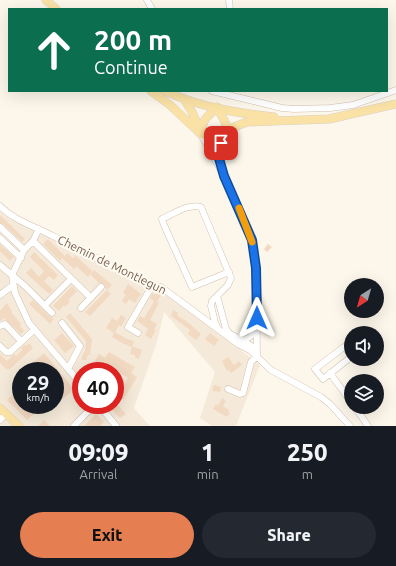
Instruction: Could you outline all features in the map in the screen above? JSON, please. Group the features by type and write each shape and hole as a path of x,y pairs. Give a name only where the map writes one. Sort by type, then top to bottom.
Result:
{"main road":[{"path":"46,0 55,8"},
{"path":"152,92 170,105 202,134 213,137 218,137 225,134 234,127 247,122 329,119 396,104"},
{"path":"168,92 179,95 196,104 241,113 300,120"},
{"path":"179,95 192,112 202,134"},
{"path":"202,134 204,119 217,107"},
{"path":"217,107 226,124 225,134"},
{"path":"3,410 19,426"}],"street":[{"path":"215,92 282,108 330,108 353,105 396,90"},
{"path":"236,98 239,92"},
{"path":"202,134 224,176 252,240 256,268 257,356 252,362 243,393 236,394 228,389"},
{"path":"224,176 218,155 225,134"},
{"name":"Chemin de Montlegun","path":"0,206 12,217 152,286 161,287 257,356 271,370 321,397 330,404 350,426"},
{"path":"219,329 214,322 211,306 212,301 228,285 231,278 201,207 196,206 187,208 162,219 192,287 228,272"},
{"path":"0,227 24,250"},
{"path":"39,229 33,241 24,250 12,275 15,293 28,323 72,374"},
{"path":"0,238 21,258"},
{"path":"33,241 91,298"},
{"path":"0,265 25,286 52,313"},
{"path":"45,305 71,279"},
{"path":"0,295 13,284"},
{"path":"138,333 128,327 152,286"},
{"path":"81,308 101,287"},
{"path":"217,296 226,329 230,334"},
{"path":"0,326 5,324 21,341"},
{"path":"62,324 80,346 68,369"},
{"name":"Chemin de Montlegun","path":"219,329 242,340 256,349"},
{"path":"242,340 251,337 256,329"},
{"path":"0,346 6,352 10,352 34,330"},
{"path":"344,347 315,369 323,379 344,362"},
{"path":"330,373 344,392"},
{"path":"0,420 3,410"},
{"path":"74,426 85,414"},
{"path":"108,414 116,426"},
{"path":"360,414 368,426"}],"shaded area":[{"path":"0,203 15,215 47,230 179,302 260,365 236,426 212,426 200,418 215,372 164,312 157,342 134,408 150,426 0,426"}],"building":[{"path":"0,215 25,239 22,242 3,224 0,223"},
{"path":"48,239 65,256 67,253 73,258 76,256 92,271 88,277 76,266 74,269 62,258 60,261 43,244"},
{"path":"0,244 14,257 10,261 0,251"},
{"path":"268,244 272,247 267,252 264,249"},
{"path":"34,252 58,275 54,280 49,276 44,281 53,290 49,294 26,273 31,268 39,277 44,271 30,257"},
{"path":"94,270 112,285 107,290 104,284 99,283 90,274"},
{"path":"128,284 141,294 135,303 129,299 126,304 122,300 126,295 123,293"},
{"path":"72,286 77,291 68,300 70,302 65,307 64,305 59,311 53,306"},
{"path":"107,290 111,294 90,316 85,312"},
{"path":"153,293 156,295 157,293 161,295 157,302 159,303 150,320 157,324 154,329 156,330 151,339 145,335 148,329 137,321 140,316 144,318 151,307 154,301 150,298"},
{"path":"33,300 54,319 50,324 29,304"},
{"path":"7,303 12,311 11,312 21,324 20,326 24,331 21,334 4,318 0,321 0,311"},
{"path":"173,310 201,334 196,340 188,334 190,330 171,316"},
{"path":"70,313 92,339 90,355 88,355 86,360 82,360 82,356 85,351 86,341 66,317"},
{"path":"121,315 126,318 121,327 119,325 115,332 134,341 132,347 112,337 114,333 106,328 112,318 117,321"},
{"path":"62,333 74,346 65,353 54,340"},
{"path":"210,333 219,340 214,346 205,339"},
{"path":"29,343 33,348 18,362 12,362 12,367 9,370 8,368 7,370 0,363 0,354 7,361 14,354 16,356 22,350 21,348 24,345 26,346"},
{"path":"132,346 142,350 139,359 135,358 135,355 130,354"},
{"path":"109,352 135,367 131,373 137,377 124,398 124,385 128,378 124,375 124,362 94,362 99,354 105,358"},
{"path":"44,353 52,362 34,362"},
{"path":"228,357 234,365 239,361 242,365 231,373 229,370 227,371 222,361"},
{"path":"64,377 72,387 72,391 64,398"},
{"path":"214,385 221,387 220,392 212,391"},
{"path":"12,395 12,405 7,400"},
{"path":"222,398 226,401 223,406 229,410 228,411 230,413 227,417 213,409 216,404 218,406"},
{"path":"124,412 126,414 120,418 116,414 124,414"},
{"path":"21,414 34,414 27,420"},
{"path":"96,414 104,422 100,426 84,426"},
{"path":"44,420 50,426 38,426"}],"slow traffic":[{"path":"239,208 252,242"}],"route":[{"path":"221,143 218,155 224,176 252,240 256,268 257,318"}]}
